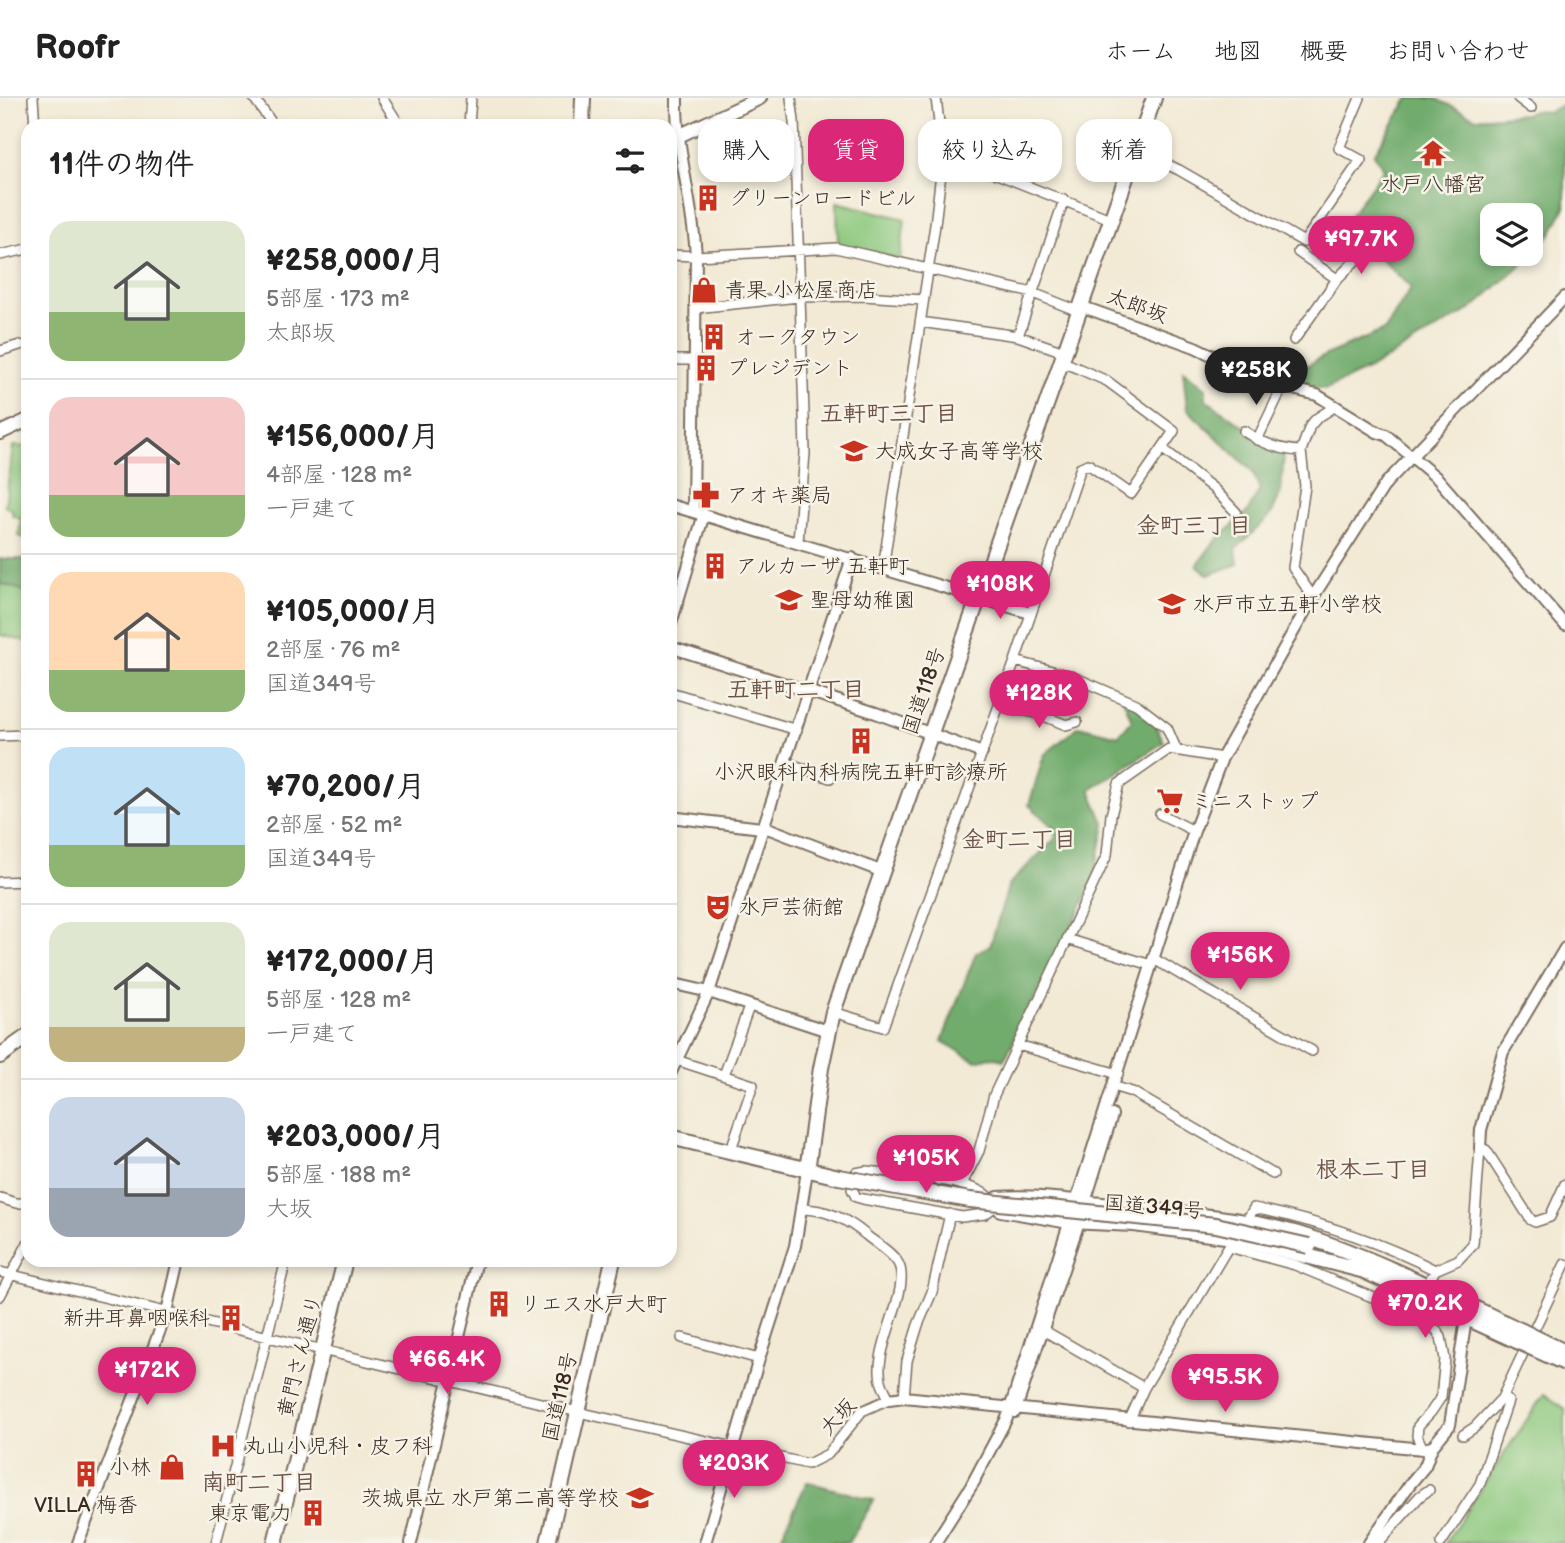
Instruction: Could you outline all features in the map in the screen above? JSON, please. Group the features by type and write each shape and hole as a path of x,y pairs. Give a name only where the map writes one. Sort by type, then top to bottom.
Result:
{"highway":[{"path":"582,119 583,98"},
{"name":"国道118号","path":"1146,119 1154,98"},
{"name":"国道118号","path":"807,1171 833,1012 1123,182"},
{"path":"0,1044 21,1030"},
{"path":"0,1056 21,1041"},
{"path":"677,1139 807,1171"},
{"name":"国道349号","path":"807,1171 970,1200 1216,1225 1309,1246 1362,1265"},
{"name":"国道349号","path":"862,1184 991,1203 1074,1222 1134,1224 1362,1265"},
{"name":"国道349号","path":"991,1203 1023,1197 1081,1201 1246,1222 1296,1234 1467,1311 1519,1336 1565,1363"},
{"name":"黄門さん通り","path":"275,1543 343,1267"},
{"name":"国道118号","path":"548,1543 611,1267"},
{"name":"国道349号","path":"1519,1336 1565,1352"}],"main road":[{"path":"677,137 760,98"},
{"path":"0,433 21,423"}],"street":[{"path":"33,98 34,119"},
{"path":"254,98 269,119"},
{"path":"382,98 396,119"},
{"path":"470,119 471,98"},
{"path":"675,119 677,98"},
{"path":"791,98 805,453 798,542"},
{"path":"936,98 939,119"},
{"path":"1172,166 1304,242 1361,160 1339,148 1360,98"},
{"path":"1518,98 1531,108"},
{"path":"677,150 694,220 698,513 677,599"},
{"path":"883,568 940,182"},
{"path":"1014,182 1110,219"},
{"path":"1018,336 1064,200"},
{"path":"677,255 836,248 1033,293 1073,309 1079,308"},
{"path":"0,255 21,250"},
{"path":"1294,340 1337,279 1365,251"},
{"path":"1298,252 1337,279"},
{"path":"695,308 799,297 864,296 923,300"},
{"path":"1081,1201 1152,962 1194,831 1222,758 1314,597 1386,484 1565,297"},
{"name":"太郎坂","path":"1079,308 1086,308 1184,343 1269,383 1317,395 1377,432 1387,435 1438,479 1565,625"},
{"path":"833,1012 883,1027 1015,661 1081,467 1088,464 1131,494 1174,432 1107,381 1018,336 920,322"},
{"path":"0,351 20,345"},
{"path":"677,359 694,360"},
{"path":"1256,440 1283,386"},
{"path":"1314,597 1293,568 1305,486 1301,452 1310,426 1336,406"},
{"path":"1244,431 1256,440 1301,452"},
{"path":"1163,449 1214,489 1236,512"},
{"path":"677,507 1030,613"},
{"path":"677,1053 709,992 852,558"},
{"path":"677,649 982,752"},
{"path":"1015,661 1071,676 1136,705 1167,728 1177,751"},
{"path":"677,694 796,730"},
{"path":"999,706 1037,713 1066,724 1077,722"},
{"path":"0,736 21,736"},
{"path":"962,1184 979,1151 994,1095 1107,855 1111,815 1119,783 1169,749 1222,758"},
{"path":"785,762 830,778"},
{"path":"1160,814 1194,831"},
{"path":"677,818 763,828 883,872"},
{"path":"0,882 21,881"},
{"path":"1068,939 1152,962 1312,1051"},
{"path":"1246,1222 1254,1208 1305,1218 1412,1259 1433,1274 1458,1260 1474,1244 1482,1130 1503,1052 1565,948"},
{"path":"677,985 709,992 828,1031"},
{"path":"724,1075 749,1007"},
{"path":"1014,1407 1119,1088 1135,1017"},
{"path":"1017,1045 1118,1073"},
{"path":"677,1060 753,1085 730,1152"},
{"path":"1119,1088 1132,1092 1273,1174"},
{"path":"1480,1148 1486,1150 1531,1220 1535,1222 1550,1217 1565,1184"},
{"path":"705,1543 792,1257 807,1171"},
{"path":"861,1171 962,1184 984,1192 991,1203 985,1213 975,1216 950,1214 859,1198 852,1189 855,1175 861,1171"},
{"path":"0,1198 21,1203"},
{"path":"802,1209 829,1213 851,1222 897,1262 901,1272 901,1284 881,1363 881,1382 890,1399 904,1397 1014,1407 1129,1421 1427,1448 1444,1435 1452,1418 1467,1311"},
{"path":"904,1397 907,1361 932,1292 950,1214"},
{"path":"935,1543 972,1484 1014,1407 1043,1330 1074,1222"},
{"path":"1129,1421 1144,1388 1231,1242 1416,1309 1430,1321 1441,1337 1445,1359 1441,1397 1432,1412 1418,1426 1417,1436 1427,1448 1425,1466 1369,1543"},
{"path":"0,1296 21,1256"},
{"path":"1463,1435 1475,1427 1502,1398 1565,1264"},
{"path":"78,1543 167,1312 177,1267"},
{"path":"216,1543 284,1267"},
{"path":"411,1543 475,1267"},
{"name":"大坂","path":"0,1272 578,1412 808,1464 828,1454 862,1411 890,1399"},
{"path":"1043,1330 1144,1388"},
{"path":"682,1338 759,1359"},
{"path":"1441,1543 1480,1484 1508,1401 1502,1398"},
{"path":"1378,1543 1420,1496 1429,1490"}],"green space":[{"path":"1409,98 1434,98 1476,118 1534,111 1549,112 1565,103 1565,207 1551,234 1543,242 1543,203 1480,203 1480,266 1520,266 1474,307 1367,370 1326,389 1278,382 1328,354 1385,330 1411,288 1345,223 1384,169 1374,154"},
{"path":"837,202 905,219 900,259 838,246"},
{"path":"1183,370 1206,388 1206,400 1284,454 1281,492 1271,515 1236,549 1238,564 1208,575 1197,565 1212,545 1248,511 1260,489 1252,471 1187,409"},
{"path":"13,446 21,447 21,518 12,515 13,510 5,506"},
{"path":"0,559 21,559 21,590 0,583"},
{"path":"0,583 21,590 21,640 0,635"},
{"path":"1122,696 1145,704 1164,742 1090,790 1105,825 1092,886 1004,1060 991,1057 976,1061 942,1041 976,953 990,946 1009,884 1056,838 1054,828 1029,805 1044,755 1079,726 1118,736 1132,721"},
{"path":"1544,1394 1565,1409 1565,1543 1445,1543"},
{"path":"807,1482 874,1500 848,1543 781,1543 782,1535"}],"place":[{"name":"水戸八幡宮","path":"1433,153"},
{"name":"グリーンロードビル","path":"708,198"},
{"name":"青果 小松屋商店","path":"704,290"},
{"name":"オークタウン","path":"714,337"},
{"name":"プレジデント","path":"706,368"},
{"name":"大成女子高等学校","path":"854,451"},
{"name":"アオキ薬局","path":"706,495"},
{"name":"アルカーザ 五軒町","path":"715,566"},
{"name":"聖母幼稚園","path":"789,600"},
{"name":"水戸市立五軒小学校","path":"1172,604"},
{"name":"小沢眼科内科病院五軒町診療所","path":"861,741"},
{"name":"ミニストップ","path":"1170,801"},
{"name":"水戸芸術館","path":"718,907"},
{"name":"リエス水戸大町","path":"499,1304"},
{"name":"新井耳鼻咽喉科","path":"231,1318"},
{"name":"丸山小児科・皮フ科","path":"223,1446"},
{"name":"小林","path":"172,1467"},
{"name":"VILLA 梅香","path":"86,1474"},
{"name":"茨城県立 水戸第二高等学校","path":"640,1498"},
{"name":"東京電力","path":"313,1513"}],"district":[{"name":"五軒町三丁目","path":"889,414"},
{"name":"金町三丁目","path":"1194,526"},
{"name":"五軒町二丁目","path":"796,690"},
{"name":"金町二丁目","path":"1019,840"},
{"name":"根本二丁目","path":"1373,1170"},
{"name":"南町二丁目","path":"259,1483"}]}
